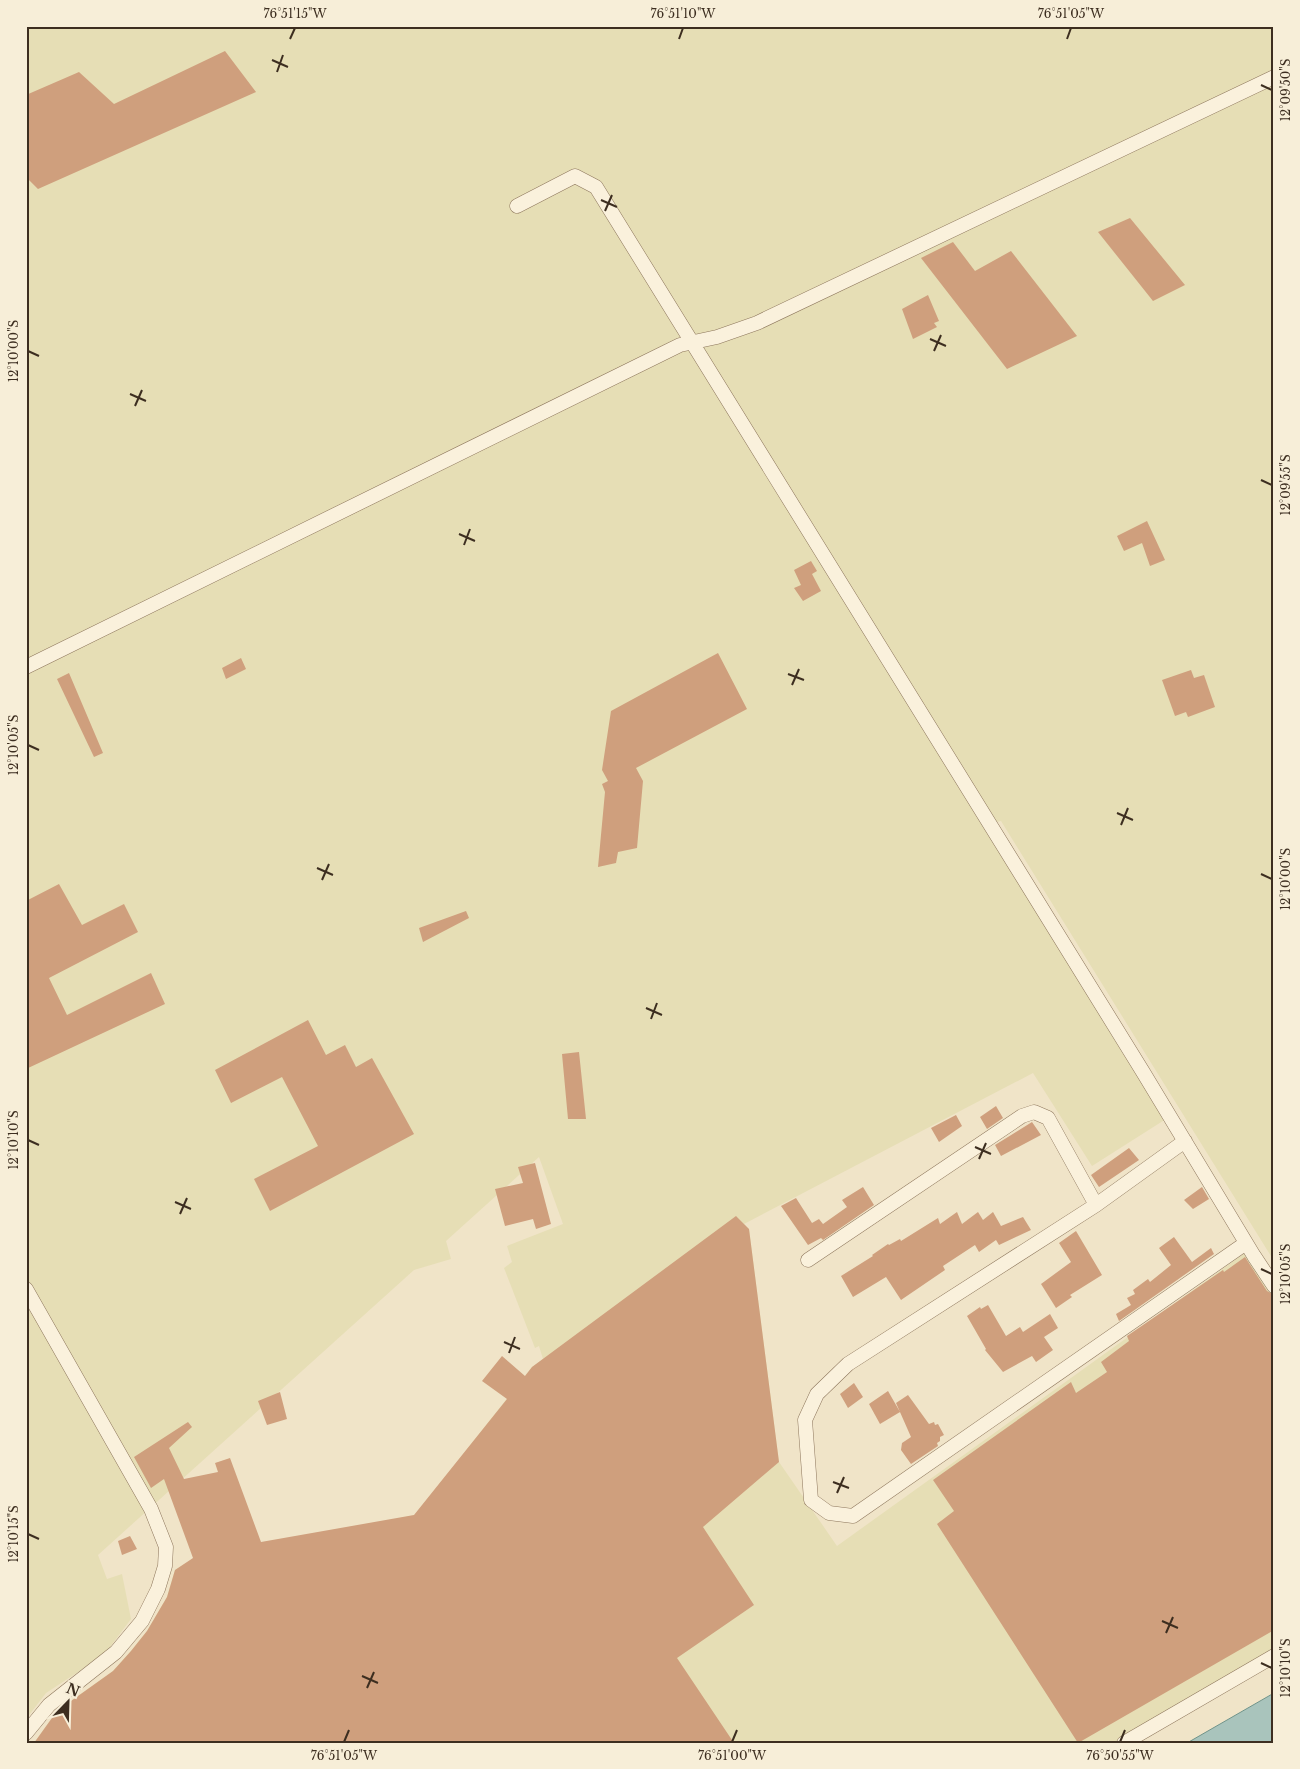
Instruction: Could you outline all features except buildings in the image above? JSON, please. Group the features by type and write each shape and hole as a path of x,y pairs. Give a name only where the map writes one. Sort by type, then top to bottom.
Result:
{"street":[{"path":"26,668 680,345 716,337 757,323 1274,77"},
{"path":"517,206 575,176 596,187 1274,1286"},
{"path":"808,1260 1022,1116 1034,1112 1048,1118 1096,1205"},
{"path":"1185,1141 1096,1205 848,1364 817,1394 805,1420 811,1500 828,1513 853,1516 1246,1243"},
{"path":"26,1290 151,1509 166,1547 165,1566 158,1589 142,1621 116,1652 49,1705 26,1733"},
{"path":"1124,1743 1274,1656"}],"shaded area":[{"path":"26,26 1274,26 1274,1261 1001,821 989,824 1166,1119 1092,1166 1033,1073 744,1224 749,1229 779,1462 837,1546 1249,1250 1274,1292 1274,1656 1124,1743 34,1743 57,1711 113,1671 131,1651 147,1631 167,1597 175,1570 186,1563 415,1515 532,1367 543,1359 539,1346 535,1348 504,1268 512,1262 507,1246 563,1224 539,1157 446,1241 451,1259 414,1270 98,1555 107,1579 122,1574 131,1619 104,1655 46,1693 26,1719"}],"water":[{"path":"1274,1693 1274,1743 1187,1743"}]}
